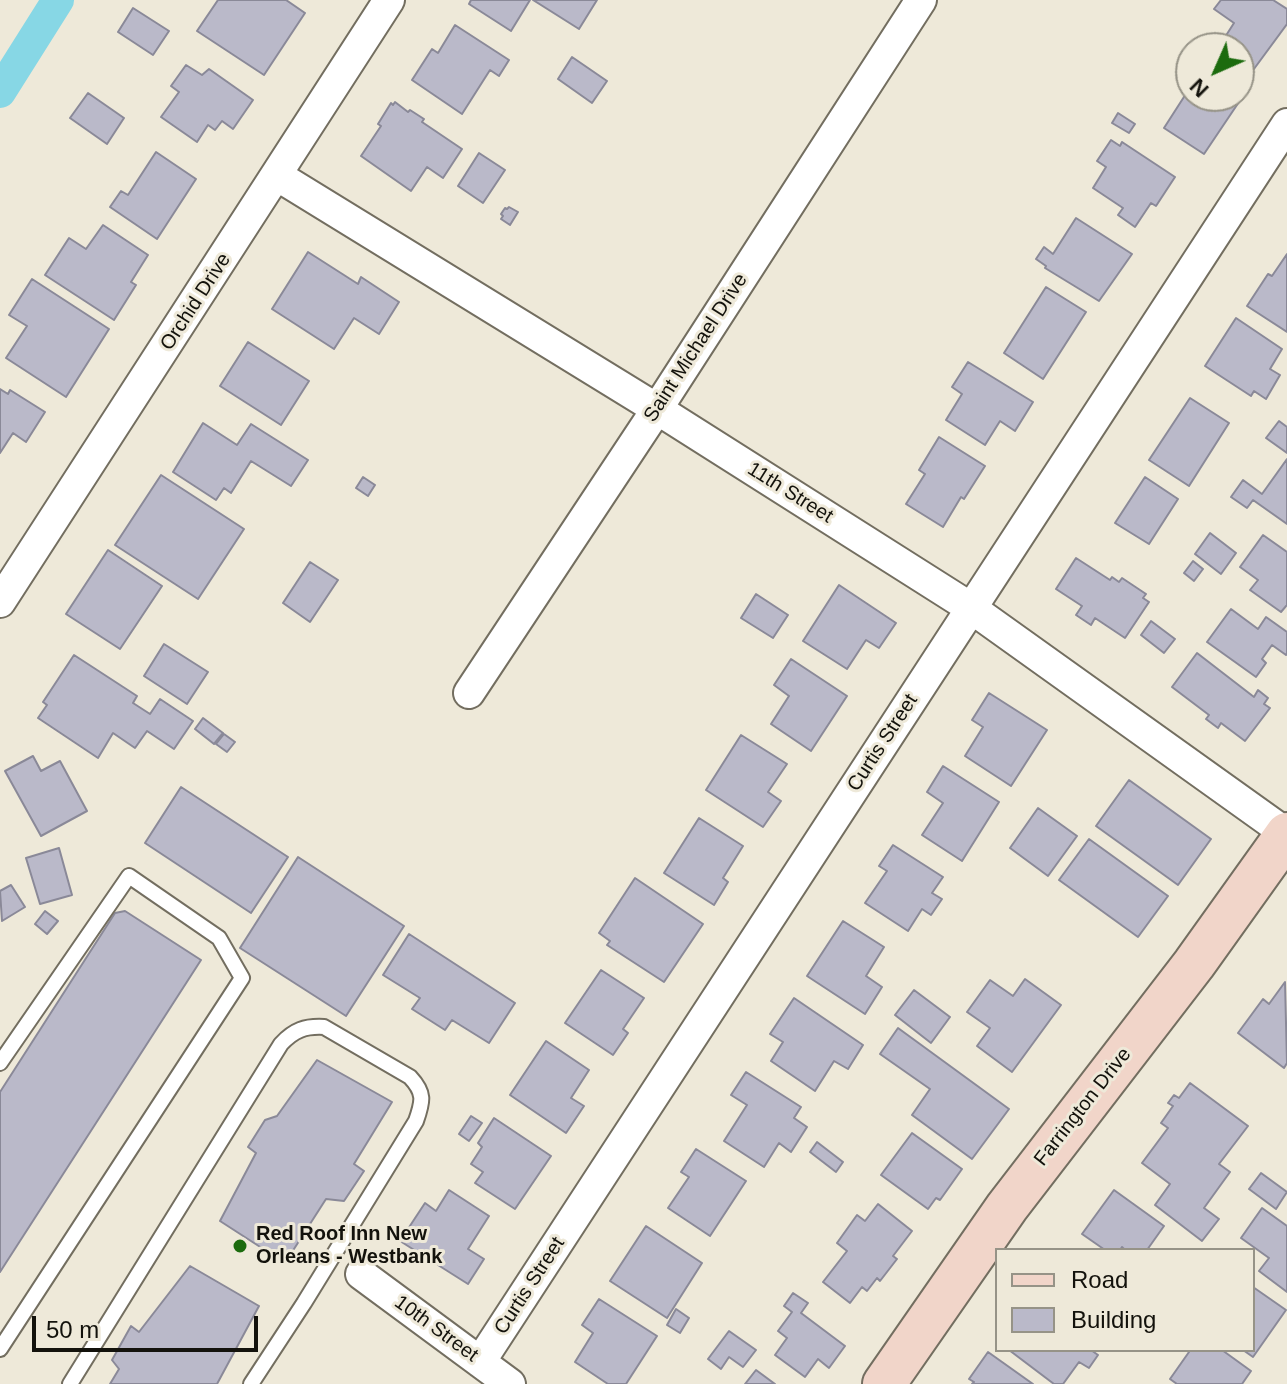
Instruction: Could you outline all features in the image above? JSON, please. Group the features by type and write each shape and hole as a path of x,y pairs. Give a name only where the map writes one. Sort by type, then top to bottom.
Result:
{"street":[{"name":"Orchid Drive","path":"0,602 389,0"},
{"name":"Saint Michael Drive","path":"469,693 921,0"},
{"name":"Curtis Street","path":"480,1362 1287,124"},
{"name":"11th Street","path":"278,176 657,409 971,608 1287,834"},
{"name":"Farrington Drive","path":"884,1384 1007,1207 1194,964 1287,834"},
{"name":"10th Street","path":"361,1274 510,1384"}],"lane":[{"path":"0,1063 129,876 219,938 242,978 0,1349"},
{"path":"70,1384 281,1044 292,1032 310,1026 324,1027 410,1077 422,1090 423,1102 416,1121 251,1384"}],"building":[{"path":"218,0 286,0 305,13 264,75 197,31"},
{"path":"471,0 530,0 511,31 469,4"},
{"path":"533,0 597,0 579,29"},
{"path":"1221,0 1273,0 1287,9 1287,24 1255,68 1255,32 1228,32 1234,23 1214,9"},
{"path":"133,8 169,31 153,55 118,32"},
{"path":"455,25 509,60 499,76 490,70 462,114 412,80 432,49 438,53"},
{"path":"572,57 607,81 592,103 558,79"},
{"path":"186,65 202,75 209,69 253,100 233,129 222,121 215,130 208,125 197,142 161,117 179,92 171,86"},
{"path":"88,93 124,118 107,144 70,118"},
{"path":"395,102 424,119 422,122 462,149 443,178 427,167 411,191 361,156 381,126 378,124 391,103 393,105"},
{"path":"1175,111 1232,112 1204,154 1164,128"},
{"path":"1118,113 1135,124 1129,133 1112,123"},
{"path":"1111,140 1120,146 1122,142 1175,177 1156,206 1151,203 1135,227 1118,215 1123,208 1093,188 1106,167 1097,161"},
{"path":"156,152 196,179 157,239 110,207 121,191 128,195"},
{"path":"479,153 505,170 483,203 458,186"},
{"path":"505,208 518,212 510,225 501,219"},
{"path":"1076,218 1132,254 1099,301 1045,268 1036,259 1044,247 1053,254"},
{"path":"103,225 148,255 131,282 136,285 114,320 45,275 69,238 86,249"},
{"path":"308,252 358,284 361,277 399,302 379,334 354,318 334,349 272,309"},
{"path":"1287,254 1287,332 1247,306 1268,274 1272,276"},
{"path":"32,279 109,329 66,397 6,358 27,326 9,315"},
{"path":"1046,287 1086,312 1043,379 1004,353"},
{"path":"1236,318 1282,349 1270,369 1280,375 1266,399 1254,391 1251,396 1205,366"},
{"path":"248,342 309,381 281,425 220,386"},
{"path":"968,362 1033,402 1015,431 1000,421 985,445 946,420 962,394 952,387"},
{"path":"0,389 8,394 10,390 45,412 26,442 13,433 0,453"},
{"path":"1190,398 1229,423 1189,486 1149,460"},
{"path":"1279,421 1287,427 1287,453 1266,438"},
{"path":"203,423 237,445 251,424 308,460 291,486 251,461 231,493 224,488 216,500 173,472"},
{"path":"939,437 985,466 943,527 906,504 925,474 919,470"},
{"path":"1287,459 1287,524 1253,500 1247,508 1231,497 1243,480 1262,494"},
{"path":"161,475 244,529 198,599 115,545"},
{"path":"363,477 375,485 368,496 356,488"},
{"path":"1145,477 1178,499 1149,544 1115,523"},
{"path":"1210,533 1236,553 1221,574 1195,554"},
{"path":"1263,535 1287,552 1287,605 1281,612 1250,590 1258,580 1240,567"},
{"path":"108,550 162,586 120,649 66,614"},
{"path":"1076,558 1110,580 1112,577 1119,582 1122,578 1146,594 1143,598 1149,602 1125,638 1095,618 1091,625 1076,615 1082,606 1056,589"},
{"path":"1193,561 1203,569 1194,581 1184,573"},
{"path":"310,562 338,580 310,622 283,603"},
{"path":"839,585 896,623 879,648 866,640 847,669 803,641"},
{"path":"756,594 788,615 773,638 741,618"},
{"path":"1231,609 1258,629 1266,617 1287,632 1286,655 1272,645 1262,659 1266,663 1256,677 1207,642"},
{"path":"1151,621 1175,639 1164,653 1141,635"},
{"path":"164,644 208,672 187,704 144,676"},
{"path":"1197,653 1254,697 1258,690 1268,698 1264,704 1270,708 1245,741 1221,723 1218,728 1206,719 1209,715 1172,687"},
{"path":"74,655 137,696 133,703 150,714 160,699 193,721 174,749 147,731 135,748 113,733 98,758 38,718 47,705 43,702"},
{"path":"791,659 847,696 811,751 771,724 789,696 774,685"},
{"path":"989,693 1047,730 1011,786 965,756 983,727 972,720"},
{"path":"203,718 223,733 214,744 195,729"},
{"path":"224,734 235,742 227,752 216,744"},
{"path":"741,735 787,764 768,792 781,801 763,827 706,790"},
{"path":"33,756 41,771 60,761 87,811 41,836 5,771"},
{"path":"943,766 999,802 962,861 922,835 943,803 927,792"},
{"path":"1129,780 1211,839 1178,885 1096,826"},
{"path":"181,787 288,857 251,913 145,843"},
{"path":"1038,808 1077,836 1048,876 1010,848"},
{"path":"699,818 743,846 723,878 728,882 714,905 664,873"},
{"path":"1089,839 1168,896 1138,937 1059,880"},
{"path":"893,845 943,877 932,893 942,899 931,915 922,909 908,931 865,903 887,871 879,866"},
{"path":"59,848 72,895 40,904 26,858"},
{"path":"298,857 404,926 346,1016 240,948"},
{"path":"635,878 703,924 664,982 607,945 610,941 599,933"},
{"path":"11,885 25,907 2,921 0,891"},
{"path":"45,911 58,921 47,934 35,924"},
{"path":"125,911 201,960 0,1272 0,1092 115,913"},
{"path":"843,921 884,947 866,976 882,987 865,1014 807,976"},
{"path":"409,934 515,1003 489,1043 452,1020 445,1030 412,1009 420,998 383,975"},
{"path":"601,970 644,998 623,1029 628,1033 613,1055 565,1023"},
{"path":"1025,979 1061,1005 1012,1072 977,1046 990,1028 967,1012 990,980 1013,996"},
{"path":"1285,982 1287,1063 1284,1068 1238,1033 1263,999 1269,1004"},
{"path":"914,990 950,1017 931,1043 895,1015"},
{"path":"794,998 863,1045 848,1069 834,1061 815,1091 771,1061 783,1042 770,1034"},
{"path":"898,1028 1009,1109 972,1159 912,1115 930,1089 880,1054"},
{"path":"546,1041 589,1070 571,1098 584,1106 566,1133 510,1095"},
{"path":"317,1060 392,1102 354,1164 364,1171 344,1201 326,1199 285,1263 220,1221 256,1153 248,1147 265,1120 277,1116"},
{"path":"746,1072 801,1107 794,1118 807,1127 791,1152 779,1143 764,1167 724,1141 747,1105 731,1095"},
{"path":"1190,1083 1248,1126 1219,1164 1230,1172 1204,1208 1219,1219 1202,1241 1155,1205 1170,1184 1142,1163 1168,1128 1161,1123 1173,1106 1168,1103 1174,1095 1179,1098"},
{"path":"471,1116 482,1123 469,1141 459,1134"},
{"path":"494,1118 551,1156 515,1209 475,1183 483,1172 471,1164 482,1147 478,1143"},
{"path":"912,1133 962,1169 940,1200 936,1198 928,1209 881,1175"},
{"path":"817,1142 843,1162 836,1172 810,1152"},
{"path":"696,1149 746,1181 710,1236 668,1208 689,1177 681,1172"},
{"path":"1261,1173 1287,1192 1276,1209 1249,1189"},
{"path":"449,1190 489,1216 468,1249 484,1259 468,1284 400,1241 425,1203 436,1211"},
{"path":"1114,1190 1164,1226 1148,1248 1102,1248 1082,1234"},
{"path":"878,1204 912,1231 893,1256 897,1259 880,1281 877,1278 867,1291 862,1287 850,1303 823,1282 847,1251 837,1243 857,1215 865,1221"},
{"path":"1262,1208 1287,1226 1287,1292 1259,1271 1269,1258 1241,1238"},
{"path":"646,1226 702,1263 667,1318 610,1281"},
{"path":"190,1266 259,1306 217,1384 110,1384 119,1369 112,1360 131,1326 139,1332"},
{"path":"1255,1288 1286,1310 1253,1357 1246,1352 1255,1352"},
{"path":"793,1293 808,1303 801,1313 845,1346 829,1368 818,1359 805,1377 775,1355 787,1338 778,1331 792,1312 784,1306"},
{"path":"599,1299 657,1336 626,1384 608,1384 575,1362 593,1333 582,1325"},
{"path":"676,1309 689,1318 680,1333 667,1325"},
{"path":"729,1331 756,1350 743,1367 729,1357 721,1369 708,1359"},
{"path":"988,1352 1033,1384 972,1384 974,1382 969,1379"},
{"path":"1012,1352 1094,1352 1098,1355 1089,1368 1079,1362 1063,1384 1054,1384"},
{"path":"1189,1352 1225,1352 1251,1371 1242,1384 1177,1384 1170,1379"},
{"path":"756,1370 775,1384 745,1384"}],"waterway":[{"path":"0,92 58,0"}],"place":[{"name":"Red Roof Inn New Orleans - Westbank","path":"240,1246"}]}
